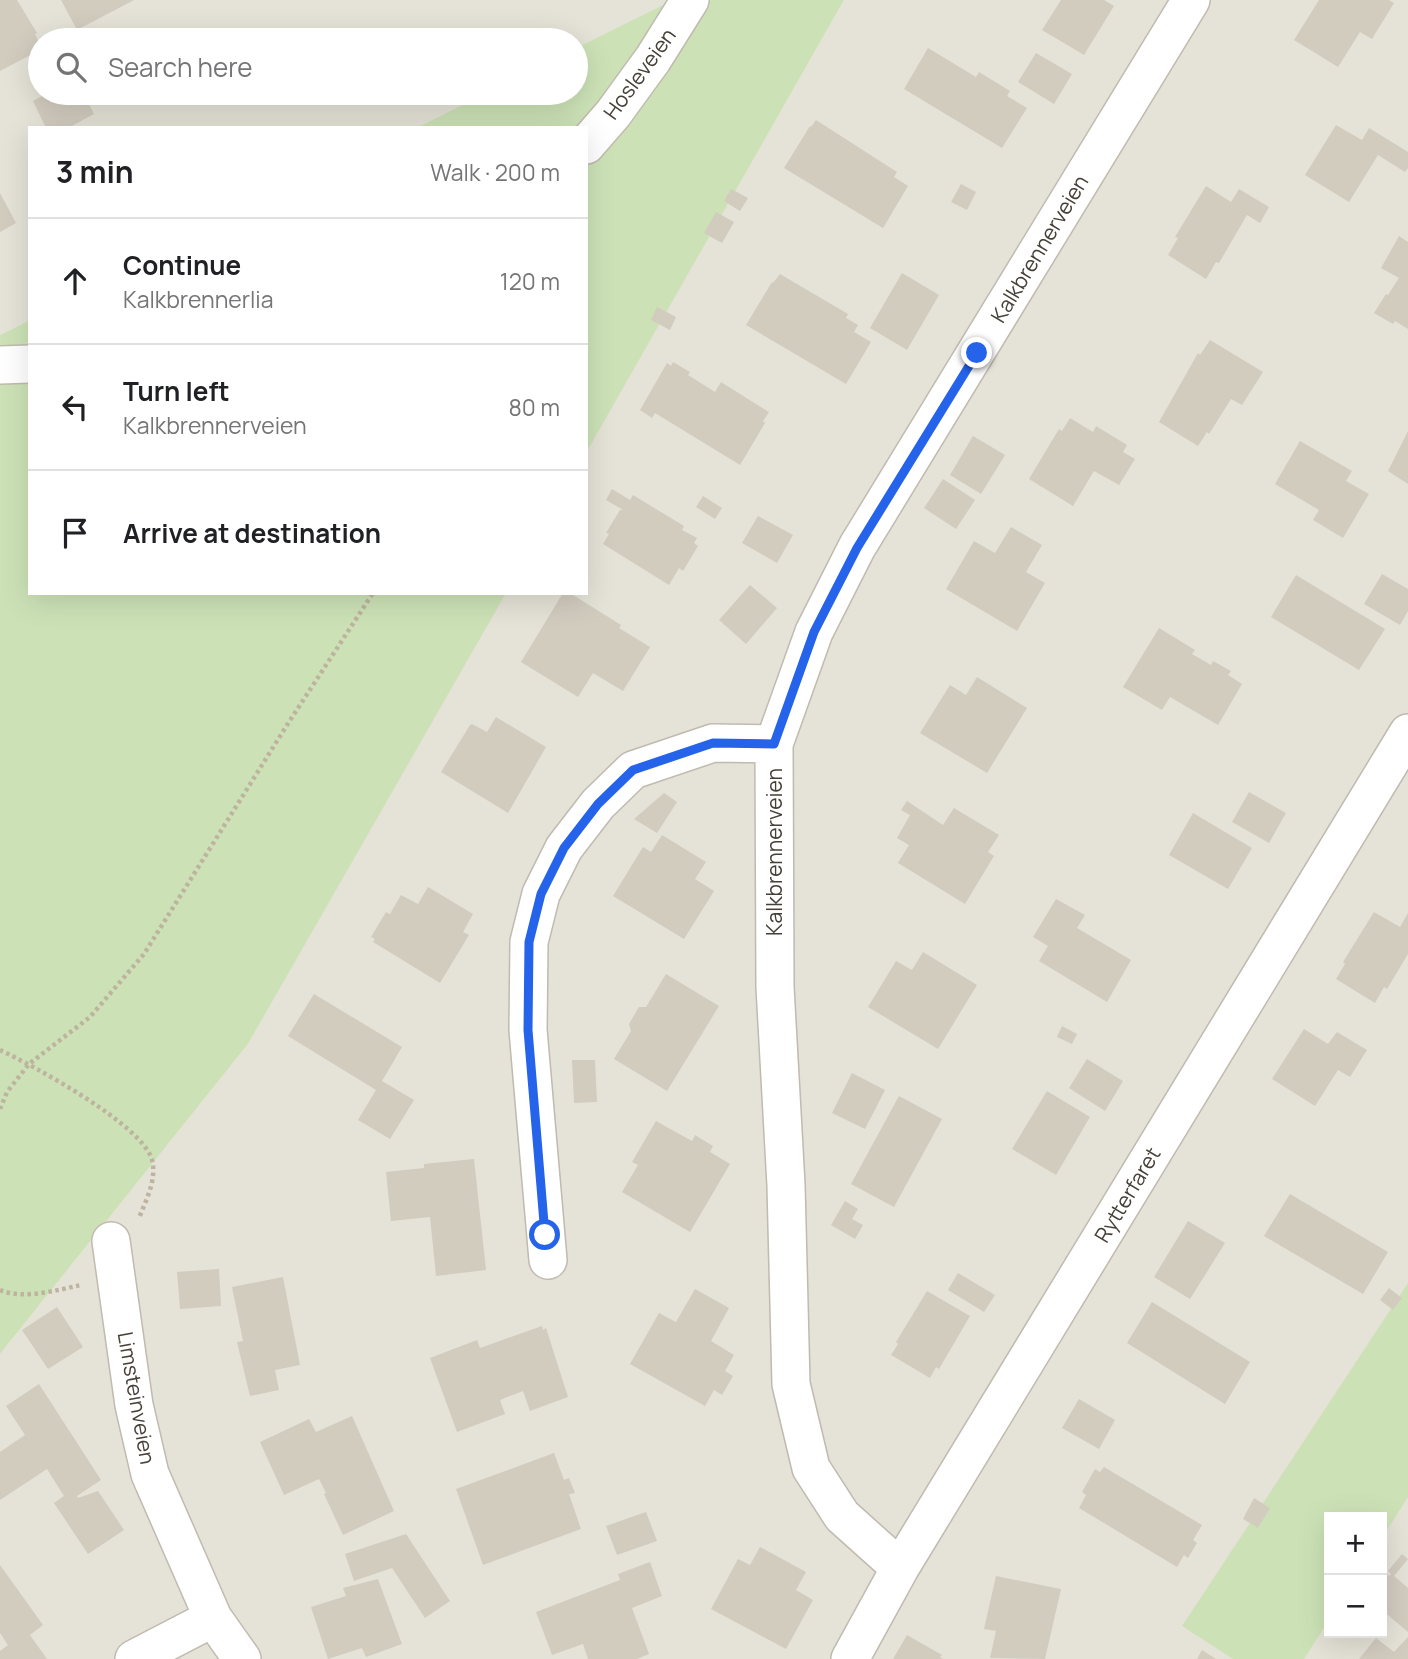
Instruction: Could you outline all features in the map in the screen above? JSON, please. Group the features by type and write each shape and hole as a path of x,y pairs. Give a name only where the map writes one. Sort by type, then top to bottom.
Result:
{"street":[{"name":"Hosleveien","path":"588,143 653,60 690,0"},
{"name":"Kalkbrennerveien","path":"900,1568 842,1516 811,1468 791,1384 786,1185 775,987 774,744 814,632 857,548 1191,0"},
{"path":"0,365 28,364"},
{"name":"Rytterfaret","path":"850,1659 900,1568 1408,733"},
{"path":"548,1260 528,1030 529,942 541,894 564,848 598,804 633,770 713,743 774,744"},
{"name":"Limsteinveien","path":"111,1241 134,1405 150,1474 213,1618 242,1659"},
{"path":"134,1659 213,1618"}],"path":[{"path":"0,1109 7,1092 29,1064 90,1017 144,954 372,595"},
{"path":"0,1050 29,1064 114,1118 143,1142 152,1161 152,1186 138,1218 111,1241"},
{"path":"0,1290 8,1293 39,1293 117,1279"}],"shaded area":[{"path":"0,0 673,0 588,42 588,28 28,28 28,105 462,105 420,126 28,126 28,321 0,335"},
{"path":"844,0 1408,0 1408,1659 0,1659 0,1354 248,1044 504,595 588,595 588,448"}],"green space":[{"path":"673,0 844,0 588,449 588,126 420,126 462,105 588,105 588,42"},
{"path":"28,321 28,595 505,595 248,1044 0,1354 0,335"},
{"path":"1408,1283 1408,1497 1387,1530 1387,1512 1324,1512 1324,1628 1304,1659 1233,1659 1182,1626"}],"building":[{"path":"0,0 17,0 34,28 28,28 28,56 0,71"},
{"path":"61,0 134,0 81,28 76,28"},
{"path":"1061,0 1104,0 1114,6 1084,55 1042,30"},
{"path":"1319,0 1389,0 1394,3 1372,39 1360,32 1338,67 1294,40"},
{"path":"928,48 976,77 979,72 1010,91 1007,96 1027,108 1002,148 904,89"},
{"path":"1036,53 1072,74 1054,104 1018,82"},
{"path":"35,105 89,105 94,114 72,126 45,126"},
{"path":"816,120 897,172 894,177 908,186 883,228 784,168"},
{"path":"1336,125 1362,140 1369,128 1408,152 1408,168 1405,172 1378,155 1349,202 1305,175"},
{"path":"961,184 976,192 967,210 951,202"},
{"path":"1206,186 1231,202 1239,189 1269,207 1260,223 1247,215 1219,263 1216,262 1206,279 1168,255 1178,238 1175,237"},
{"path":"731,189 748,198 740,211 724,201"},
{"path":"0,193 16,223 0,232"},
{"path":"716,212 734,222 722,243 704,233"},
{"path":"1399,236 1408,242 1408,329 1374,313 1399,278 1381,268"},
{"path":"902,273 939,295 907,350 870,328"},
{"path":"780,274 848,314 846,318 858,325 854,332 871,342 846,384 746,325 772,282"},
{"path":"657,307 676,317 670,330 651,320"},
{"path":"1210,340 1263,372 1242,405 1231,399 1209,434 1207,432 1198,446 1159,422 1198,353 1200,355"},
{"path":"673,362 715,392 721,382 769,412 740,465 655,413 652,418 640,410 667,363 671,366"},
{"path":"1070,418 1093,432 1096,426 1127,445 1123,452 1135,459 1119,485 1094,471 1073,506 1029,479 1059,429 1062,431"},
{"path":"1408,431 1408,484 1388,471"},
{"path":"973,436 1005,455 981,494 950,475"},
{"path":"1300,441 1352,471 1346,481 1369,494 1343,538 1313,520 1319,510 1275,484"},
{"path":"943,479 975,500 956,529 924,508"},
{"path":"612,489 630,500 633,495 684,526 682,530 697,538 694,543 698,546 683,571 679,568 669,585 603,544 609,534 606,533 620,510 623,510 606,500"},
{"path":"703,496 722,508 715,519 696,507"},
{"path":"758,516 793,535 777,563 742,543"},
{"path":"1011,527 1042,545 1026,572 1045,583 1017,631 946,589 974,541 995,553"},
{"path":"1382,574 1408,589 1408,611 1400,625 1364,604"},
{"path":"1296,575 1385,629 1359,670 1271,617"},
{"path":"750,585 777,608 746,644 719,620"},
{"path":"562,595 573,595 650,647 623,691 593,673 578,697 521,662"},
{"path":"1159,628 1195,650 1192,654 1211,665 1213,661 1231,671 1228,675 1242,684 1218,725 1170,697 1162,710 1123,687"},
{"path":"977,677 1027,708 987,773 920,733 950,685 966,695"},
{"path":"496,717 546,747 508,813 441,772 470,725 487,732"},
{"path":"1249,792 1286,813 1269,843 1232,822"},
{"path":"664,793 677,802 657,833 634,819"},
{"path":"907,801 943,825 954,808 999,835 988,852 994,856 965,904 898,863 909,845 897,838 910,815 901,810"},
{"path":"1193,813 1252,848 1228,889 1169,855"},
{"path":"662,835 706,862 695,879 714,891 684,939 613,896 643,847 651,852"},
{"path":"428,887 473,914 463,932 469,935 440,983 373,942 375,939 371,937 386,912 390,914 401,895 418,904"},
{"path":"1056,899 1085,915 1077,928 1131,960 1107,1002 1039,961 1048,946 1033,937"},
{"path":"1374,912 1400,927 1408,913 1408,954 1387,989 1384,987 1375,1003 1336,979 1345,964 1343,962"},
{"path":"923,952 977,985 938,1049 868,1007 896,961 912,970"},
{"path":"666,974 719,1006 667,1091 614,1059 631,1031 629,1024 639,1007 646,1007"},
{"path":"314,994 402,1047 382,1081 414,1100 390,1139 358,1120 376,1090 288,1036"},
{"path":"1062,1026 1077,1034 1072,1044 1057,1037"},
{"path":"1304,1029 1328,1044 1337,1032 1367,1050 1350,1077 1338,1070 1315,1106 1272,1079"},
{"path":"1087,1059 1123,1081 1105,1111 1069,1088"},
{"path":"572,1060 595,1060 597,1102 574,1103"},
{"path":"852,1073 885,1090 865,1129 832,1113"},
{"path":"1047,1091 1090,1117 1056,1175 1012,1149"},
{"path":"899,1096 942,1119 894,1207 851,1184"},
{"path":"656,1121 692,1141 695,1135 713,1146 710,1152 730,1164 690,1232 622,1192 638,1165 632,1162"},
{"path":"474,1159 486,1270 436,1276 430,1217 391,1221 386,1172 424,1168 424,1164"},
{"path":"1290,1194 1388,1252 1363,1294 1264,1236"},
{"path":"845,1201 858,1209 852,1219 863,1225 855,1239 831,1225"},
{"path":"1188,1221 1225,1243 1190,1299 1154,1277"},
{"path":"219,1269 221,1306 180,1309 177,1272"},
{"path":"958,1273 995,1295 984,1312 948,1290"},
{"path":"283,1277 300,1365 275,1370 279,1390 250,1396 237,1342 243,1341 232,1287"},
{"path":"1389,1288 1402,1298 1393,1310 1380,1300"},
{"path":"695,1289 729,1308 711,1341 734,1355 725,1371 733,1376 722,1395 714,1390 705,1406 630,1364 659,1313 676,1322"},
{"path":"927,1291 970,1316 939,1369 936,1367 930,1378 891,1355"},
{"path":"1152,1302 1250,1362 1225,1404 1127,1343"},
{"path":"57,1307 83,1347 48,1369 22,1330"},
{"path":"542,1326 543,1330 546,1328 568,1397 530,1411 523,1391 500,1400 505,1414 457,1432 430,1358 477,1340 480,1348"},
{"path":"39,1384 101,1480 77,1496 78,1498 98,1491 124,1530 88,1554 54,1503 64,1496 47,1469 0,1500 0,1452 25,1435 6,1406"},
{"path":"1079,1399 1115,1420 1099,1449 1062,1428"},
{"path":"352,1416 394,1511 343,1535 319,1479 284,1495 260,1442 309,1419 316,1432"},
{"path":"554,1453 564,1480 569,1478 575,1493 569,1494 581,1529 483,1565 456,1489"},
{"path":"1104,1467 1202,1525 1193,1540 1197,1543 1188,1558 1184,1555 1177,1567 1079,1508 1086,1495 1082,1492 1095,1469 1100,1472"},
{"path":"1254,1498 1270,1508 1258,1528 1243,1519"},
{"path":"646,1512 657,1541 617,1555 606,1526"},
{"path":"406,1534 450,1601 425,1618 392,1568 354,1581 345,1554"},
{"path":"760,1547 806,1572 796,1590 813,1600 786,1649 711,1609 738,1559 750,1565"},
{"path":"1402,1554 1408,1559 1394,1576 1408,1588 1408,1632 1387,1614 1387,1574 1391,1574 1388,1571"},
{"path":"650,1562 662,1596 632,1608 649,1654 637,1659 588,1659 583,1644 552,1655 536,1612 620,1580 618,1574"},
{"path":"0,1565 43,1625 30,1635 47,1659 0,1659 0,1651 8,1645 0,1633"},
{"path":"996,1576 1061,1589 1045,1659 990,1658 996,1631 984,1629"},
{"path":"378,1579 402,1644 366,1657 362,1648 328,1659 311,1607 346,1596 343,1588"},
{"path":"907,1635 942,1655 940,1657 943,1659 893,1659"},
{"path":"1408,1637 1408,1659 1359,1659 1376,1638 1394,1652"},
{"path":"1202,1650 1216,1659 1197,1659"}],"route":[{"path":"545,1235 528,1030 529,942 541,894 564,848 598,804 633,770 713,743 774,744 814,632 857,548 977,353"}]}
